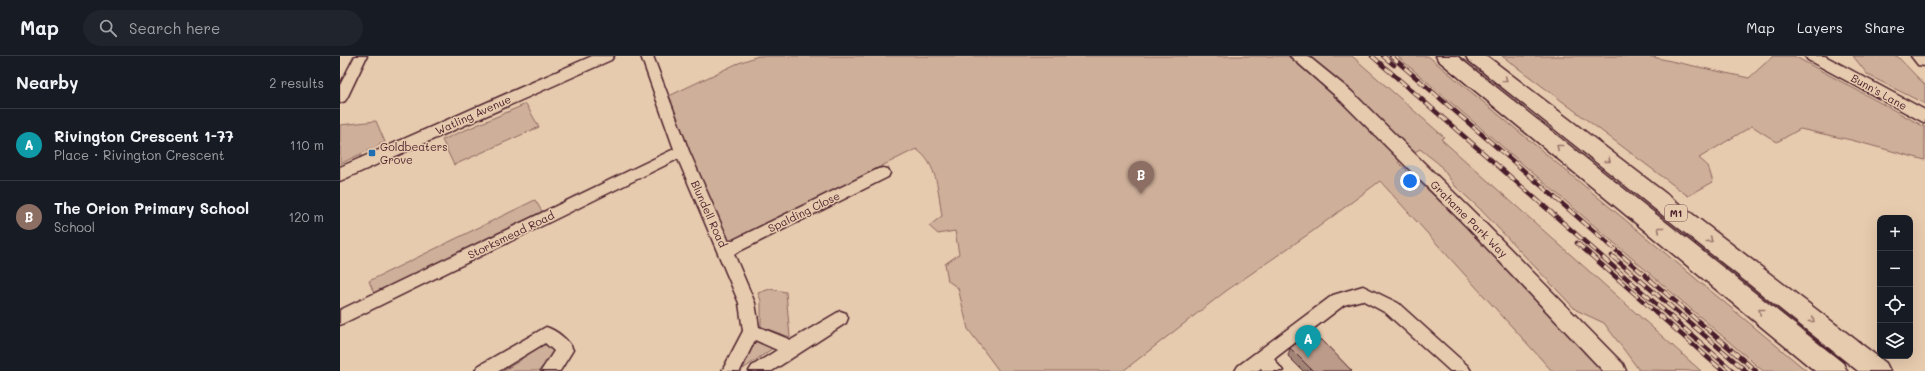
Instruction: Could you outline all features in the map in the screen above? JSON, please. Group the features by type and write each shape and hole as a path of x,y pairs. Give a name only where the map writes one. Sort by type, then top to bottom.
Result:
{"highway":[{"name":"M1","path":"1445,56 1834,371"},
{"name":"M1","path":"1475,56 1877,371"},
{"path":"1920,56 1925,60"}],"street":[{"path":"340,98 361,56"},
{"name":"Watling Avenue","path":"340,174 606,56"},
{"name":"Blundell Road","path":"647,56 682,151 747,302 751,331"},
{"name":"Grahame Park Way","path":"1298,56 1345,95 1474,223 1616,371"},
{"name":"Bunn's Lane","path":"1812,56 1925,117"},
{"name":"Storksmead Road","path":"340,318 682,151"},
{"name":"Spalding Close","path":"725,251 882,173"},
{"path":"1244,371 1339,300 1363,293 1392,308 1462,371"},
{"path":"758,371 840,318"},
{"path":"731,371 738,361 751,331 793,349"},
{"path":"484,371 546,334 565,350 550,371"},
{"path":"1262,358 1274,371"}],"shaded area":[{"path":"758,56 1352,56 1444,137 1441,139 1701,371 1639,370 1604,323 1576,310 1479,208 1455,186 1439,164 1420,149 1398,162 1468,228 1604,371 1552,371 1380,181 1313,231 1226,291 1123,371 999,371 968,329 958,288 948,281 945,264 959,254 955,231 938,234 929,226 942,216 938,188 929,162 916,149 721,246 665,105 672,102 669,96 736,64"},
{"path":"1397,56 1428,56 1807,371 1763,371"},
{"path":"1502,56 1648,56 1749,78 1773,56 1794,56 1925,127 1925,160 1851,140 1800,129 1777,142 1752,126 1699,158 1708,166 1713,182 1688,196"},
{"path":"1853,56 1897,56 1925,85 1925,104 1868,75"},
{"path":"526,104 539,127 454,165 442,140"},
{"path":"376,121 385,142 340,164 340,125"},
{"path":"535,200 543,213 375,296 369,281"},
{"path":"770,289 786,292 790,337 761,327 761,301 758,293"},
{"path":"754,341 773,348 743,369"},
{"path":"540,344 549,346 554,353 550,365 542,367 539,371 503,371 521,360 526,350"}],"building":[{"path":"1307,336 1315,344 1321,339 1352,371 1313,371 1290,348"}],"railway":[{"path":"1372,56 1733,371"},
{"path":"1383,56 1394,65"},
{"path":"1391,56 1756,371"},
{"path":"1577,243 1723,371"},
{"path":"1612,256 1746,371"}],"place":[{"name":"Goldbeaters Grove","path":"372,153"},
{"name":"The Orion Primary School","path":"1141,194"},
{"name":"Rivington Crescent 1-77","path":"1308,358"}]}
